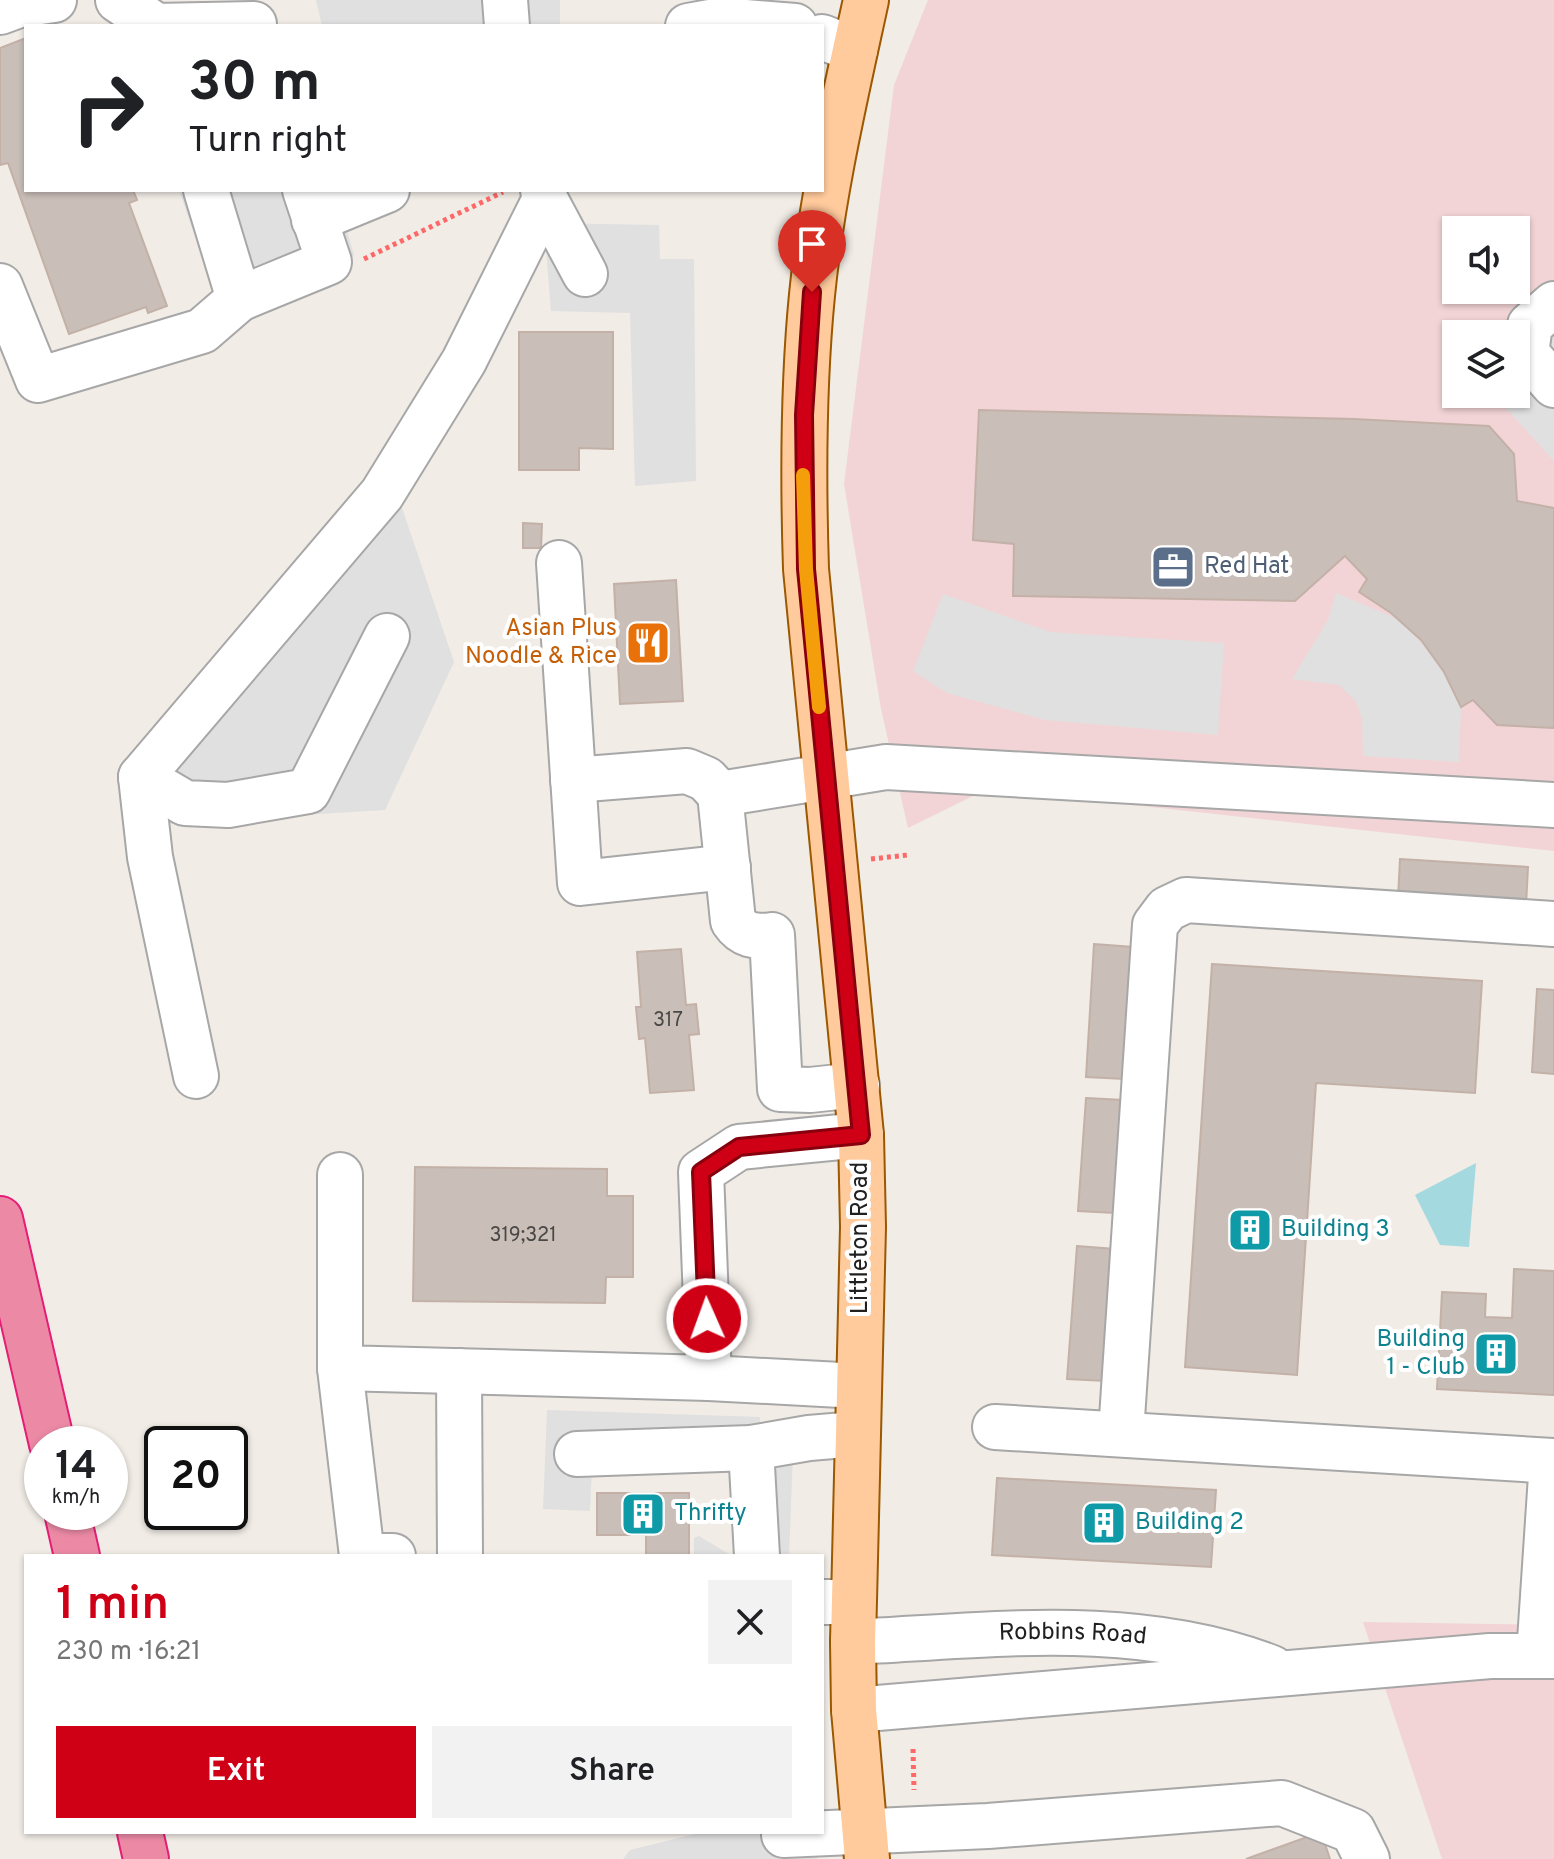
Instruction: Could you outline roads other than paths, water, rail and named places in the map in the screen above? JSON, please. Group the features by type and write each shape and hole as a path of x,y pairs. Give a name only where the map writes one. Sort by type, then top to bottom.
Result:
{"highway":[{"path":"0,1219 48,1426"},
{"path":"71,1530 77,1554"},
{"path":"140,1834 146,1859"}],"main road":[{"name":"Littleton Road","path":"865,1845 854,1710 842,1615 859,1386 863,1227 861,1135 806,569 803,476 805,384 812,292 826,202 839,44 866,0"}],"street":[{"path":"0,12 19,5 54,0"},
{"path":"118,0 154,24"},
{"path":"505,0 507,24"},
{"path":"699,24 721,20 770,24"},
{"path":"207,192 239,299"},
{"path":"0,286 38,380 202,331 239,299 329,262 309,205 377,192"},
{"path":"532,193 585,274"},
{"path":"196,1076 150,857 141,777 382,494 464,361 532,193"},
{"path":"1554,304 1530,325 1526,353 1554,385"},
{"path":"559,563 580,883 728,867"},
{"path":"141,777 185,803 228,805 308,791 387,636"},
{"path":"720,794 886,767 1554,805"},
{"path":"573,780 687,771 706,779 720,794 733,921 740,931 756,937 772,935 780,1089 810,1090 857,1085"},
{"path":"1121,1433 1155,925 1167,909 1186,900 1554,924"},
{"path":"709,1378 701,1172 739,1147 861,1135"},
{"path":"340,1175 340,1368 362,1554"},
{"path":"340,1368 709,1378 859,1386"},
{"path":"459,1371 460,1554"},
{"path":"995,1427 1553,1461 1546,1656"},
{"path":"577,1454 751,1448 857,1434"},
{"path":"751,1448 757,1554"},
{"name":"Robbins Road","path":"842,1615 1136,1635 1240,1655 1289,1674"},
{"name":"Robbins Road","path":"854,1710 1490,1656 1546,1656"},
{"path":"784,1835 865,1845 1018,1824 1282,1803 1353,1831 1367,1859"}],"water":[{"path":"1476,1163 1469,1247 1440,1245 1415,1195"}],"place":[{"name":"Red Hat","path":"1173,567"},
{"name":"Asian Plus Noodle & Rice","path":"648,643"},
{"name":"Building 3","path":"1250,1230"},
{"name":"Building 1 - Club","path":"1496,1354"},
{"name":"Thrifty","path":"643,1514"},
{"name":"Building 2","path":"1104,1523"}]}
